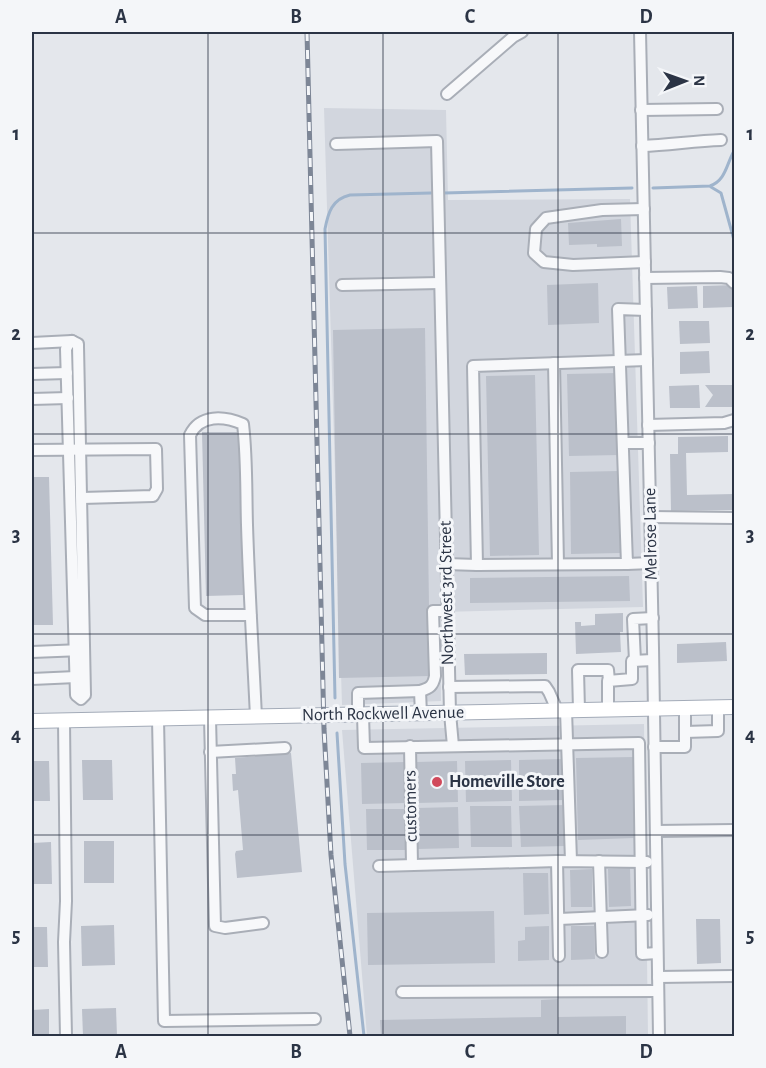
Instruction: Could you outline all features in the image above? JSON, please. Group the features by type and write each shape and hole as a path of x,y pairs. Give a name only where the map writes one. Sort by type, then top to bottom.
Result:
{"main road":[{"name":"North Rockwell Avenue","path":"32,721 735,707"}],"street":[{"path":"447,94 513,37 522,32"},
{"name":"Melrose Lane","path":"640,32 654,708 658,1036"},
{"path":"641,110 717,109"},
{"path":"642,146 721,140"},
{"name":"Northwest 3rd Street","path":"336,144 437,141 449,687 453,746"},
{"path":"644,209 602,210 546,218 536,228 534,253 544,262 573,265 645,262"},
{"path":"645,278 720,277 729,278 735,283"},
{"path":"342,285 440,283"},
{"path":"627,564 618,309 646,309"},
{"path":"72,341 66,349 68,398 82,498 77,548"},
{"path":"32,343 72,341 78,344 75,450 80,650 85,695 81,699 82,720"},
{"path":"477,565 473,366 647,360"},
{"path":"554,363 558,564"},
{"path":"32,374 67,373"},
{"path":"32,399 68,398"},
{"path":"251,615 205,615 195,608 190,435 194,426 203,420 231,419 243,424 246,447 256,717"},
{"path":"648,424 724,423 735,420"},
{"path":"622,443 649,443"},
{"path":"32,450 153,448 157,453 157,489 153,496 82,498"},
{"path":"650,517 735,518"},
{"path":"446,564 651,564"},
{"path":"447,611 433,611 435,676 434,684 430,688 420,691 358,693 364,748 568,743 639,743 685,747 685,708"},
{"path":"609,681 632,679 633,619 652,618"},
{"path":"32,652 80,650"},
{"path":"80,650 76,695 81,699"},
{"path":"634,661 653,660"},
{"path":"571,861 567,710 578,670 608,670 608,709"},
{"path":"32,679 76,677"},
{"path":"449,687 545,686 567,710"},
{"path":"420,691 421,714"},
{"path":"685,732 718,731 718,707"},
{"path":"210,718 215,926 225,928 264,923"},
{"path":"158,719 164,1021 315,1019"},
{"path":"64,721 66,901 63,942 66,1036"},
{"path":"639,743 642,954 657,953"},
{"name":"customers","path":"410,746 412,865"},
{"path":"210,752 285,748"},
{"path":"639,778 655,778"},
{"path":"656,831 735,830"},
{"path":"557,861 559,956"},
{"path":"379,866 557,861 642,861 656,864"},
{"path":"599,861 602,952"},
{"path":"558,919 657,915"},
{"path":"658,977 735,976"},
{"path":"402,992 658,991"}],"shaded area":[{"path":"324,108 446,110 448,200 630,199 643,607 440,612 441,701 342,705"},
{"path":"644,724 648,1036 367,1036 342,730"}],"building":[{"path":"621,219 622,246 569,245 568,223"},
{"path":"598,283 599,323 548,325 547,285"},
{"path":"733,285 733,307 703,308 703,286"},
{"path":"697,286 698,308 668,309 667,287"},
{"path":"679,321 709,321 710,343 680,344"},
{"path":"425,328 430,676 339,678 333,330"},
{"path":"709,351 710,373 680,374 680,352"},
{"path":"617,373 619,455 569,456 567,374"},
{"path":"535,375 539,555 490,556 486,376"},
{"path":"699,385 700,408 670,408 669,386"},
{"path":"705,385 734,385 734,407 705,407 713,395"},
{"path":"202,432 239,432 243,595 206,596"},
{"path":"728,436 728,452 686,453 687,495 734,494 734,510 671,511 670,454 678,454 678,437"},
{"path":"619,471 621,553 571,554 570,472"},
{"path":"32,477 49,477 53,625 32,625"},
{"path":"629,576 630,601 470,603 470,578"},
{"path":"623,613 623,632 620,632 621,652 576,654 575,622 581,622 581,626 595,625 595,614"},
{"path":"726,642 727,661 677,663 677,644"},
{"path":"547,653 547,674 465,675 464,654"},
{"path":"291,753 302,872 237,878 235,854 236,851 243,850 238,790 233,791 232,774 236,774 235,758"},
{"path":"633,757 634,838 578,840 576,758"},
{"path":"564,759 565,800 519,801 519,760"},
{"path":"82,760 112,760 113,800 83,800"},
{"path":"511,760 512,801 466,802 465,761"},
{"path":"32,761 49,761 50,801 32,801"},
{"name":"Homeville Store","path":"457,761 458,802 417,803 416,762"},
{"path":"406,762 407,803 362,804 361,763"},
{"path":"565,805 565,846 521,847 519,806"},
{"path":"470,806 511,806 512,847 471,847"},
{"path":"458,807 459,848 418,849 417,808"},
{"path":"366,809 407,809 407,850 367,850"},
{"path":"84,841 114,841 114,883 84,883"},
{"path":"51,842 52,884 32,884 32,843"},
{"path":"630,868 631,906 609,907 608,869"},
{"path":"592,869 592,907 571,907 570,870"},
{"path":"523,873 548,873 549,914 524,915"},
{"path":"494,911 495,963 368,965 367,913"},
{"path":"696,919 720,919 721,963 697,964"},
{"path":"114,925 115,965 82,966 81,926"},
{"path":"549,926 549,960 518,961 518,941 525,940 525,927"},
{"path":"571,926 594,926 595,959 571,960"},
{"path":"32,927 47,927 48,967 32,967"},
{"path":"558,999 558,1017 626,1016 626,1036 381,1036 380,1020 541,1017 541,1000"},
{"path":"116,1008 117,1036 83,1036 82,1009"},
{"path":"49,1009 49,1036 32,1036 32,1010"}],"waterway":[{"path":"653,188 710,186 723,176 734,151"},
{"path":"711,187 721,193 734,240"},
{"path":"444,193 632,188"},
{"path":"335,698 325,229 332,207 344,197 431,193"},
{"path":"337,733 345,864 364,1036"}],"railway":[{"path":"307,32 324,729 331,855 350,1036"}],"place":[{"name":"Homeville Store","path":"437,782"}]}
